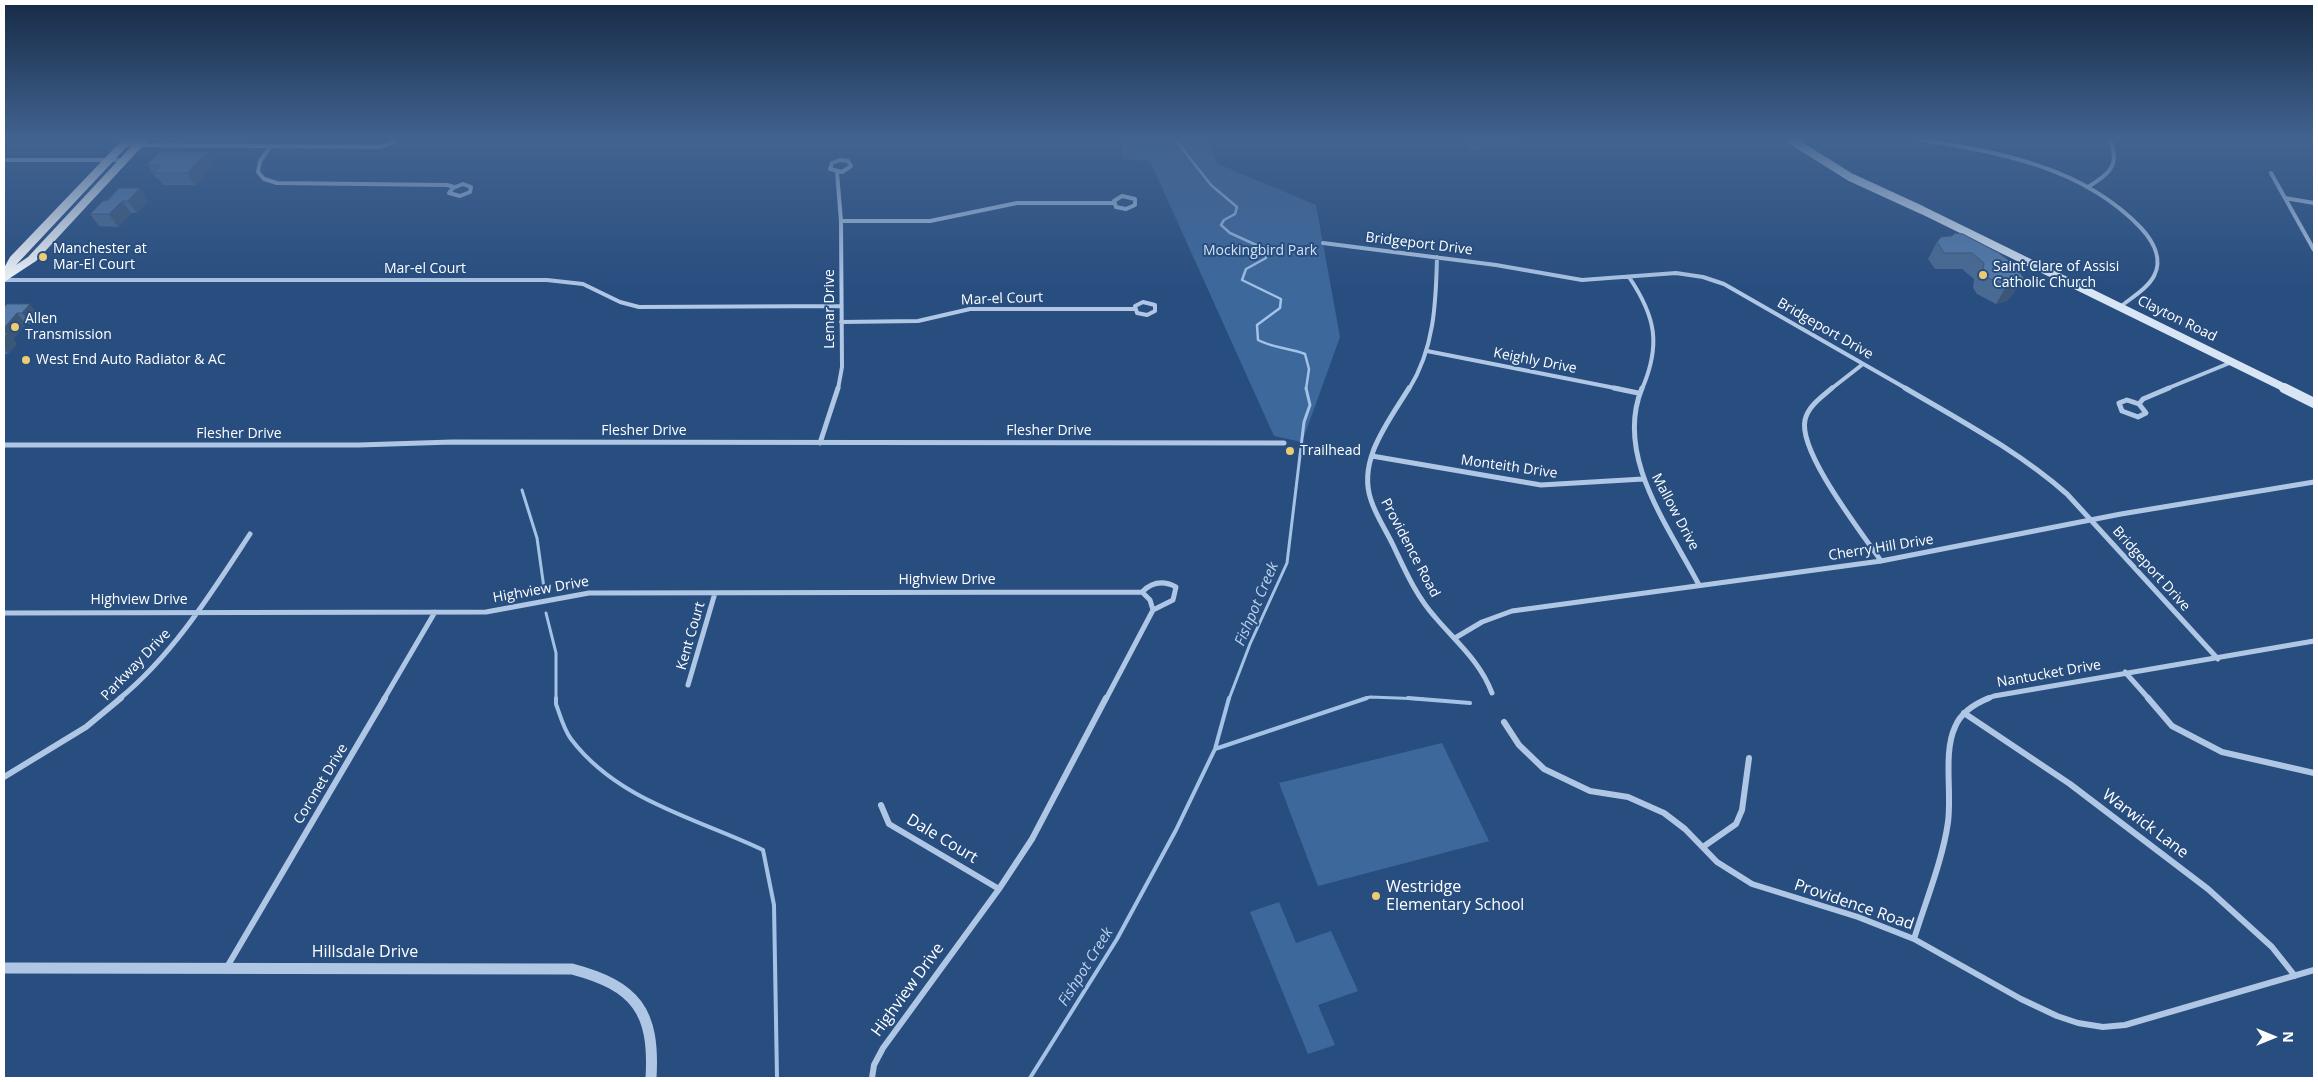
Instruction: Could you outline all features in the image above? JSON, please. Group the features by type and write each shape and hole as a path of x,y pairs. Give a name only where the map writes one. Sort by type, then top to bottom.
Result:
{"highway":[{"path":"4,279 14,259 82,188"},
{"path":"4,279 32,259 98,188"}],"main road":[{"name":"Clayton Road","path":"1871,188 1892,196 2314,403"}],"street":[{"path":"453,188 449,194 456,197 467,194 472,188"},
{"name":"Lemar Drive","path":"820,442 838,390 842,367 841,221 838,188"},
{"path":"2091,188 2112,201 2140,225 2148,236 2158,257 2153,277 2120,307"},
{"path":"2280,188 2314,250"},
{"path":"841,221 930,221 1017,203 1113,203 1116,199 1125,196 1134,199 1136,203 1130,209 1116,207 1113,203"},
{"path":"2285,198 2314,203"},
{"name":"Bridgeport Drive","path":"1323,243 1437,257 1582,280 1676,273 1717,282 2025,458 2067,494 2218,658"},
{"name":"Providence Road","path":"1437,257 1435,306 1427,351 1414,381 1385,428 1372,456 1367,487 1378,518 1420,598 1435,618 1475,658 1485,674 1492,693"},
{"name":"Mallow Drive","path":"1629,277 1648,306 1654,347 1652,362 1638,393 1633,423 1643,479 1659,513 1700,585"},
{"name":"Mar-el Court","path":"4,279 548,280 583,284 620,302 639,307 841,306"},
{"name":"Mar-el Court","path":"1146,302 1155,305 1156,309 1150,315 1143,315 1137,313 1135,308 1137,304 1146,302"},
{"name":"Mar-el Court","path":"841,322 918,321 970,309 1135,308"},
{"name":"Keighly Drive","path":"1427,351 1638,393"},
{"path":"2139,404 2143,399 2233,362"},
{"path":"1863,364 1812,404 1805,418 1804,427 1808,447 1813,459 1881,561"},
{"path":"2126,400 2139,404 2146,411 2141,416 2126,413 2119,405 2120,401 2126,400"},
{"name":"Flesher Drive","path":"4,446 359,445 433,442 1284,443"},
{"name":"Monteith Drive","path":"1372,456 1541,485 1643,479"},
{"name":"Cherry Hill Drive","path":"1455,638 1471,626 1491,616 1512,611 1881,561 2092,520 2314,482"},
{"name":"Parkway Drive","path":"4,777 57,746 111,708 154,667 199,613 250,534"},
{"name":"Highview Drive","path":"4,613 486,612 589,593 1142,592 1147,586 1158,582 1169,582 1176,588 1177,594 1174,600 1153,610 1032,839 999,889 883,1048 874,1065 872,1078"},
{"path":"1142,592 1150,600 1153,610"},
{"name":"Kent Court","path":"688,685 715,593"},
{"name":"Coronet Drive","path":"226,968 380,710 435,612"},
{"name":"Nantucket Drive","path":"1914,939 1946,833 1949,817 1952,736 1957,723 1964,713 1984,699 1994,696 2314,641"},
{"path":"2125,672 2172,726 2198,740 2222,752 2314,773"},
{"name":"Warwick Lane","path":"1964,713 2070,784 2208,889 2266,941 2295,976"},
{"name":"Providence Road","path":"1504,722 1519,745 1544,769 1566,781 1590,790 1628,797 1647,804 1671,818 1717,862 1752,884 1858,917 1914,939 2021,999 2057,1016 2078,1023 2103,1027 2124,1025 2314,970"},
{"path":"1703,848 1736,824 1742,810 1749,758"},
{"name":"Dale Court","path":"881,805 889,824 999,889"},
{"name":"Hillsdale Drive","path":"4,968 572,969 595,974 614,983 630,996 644,1013 652,1035 654,1057 651,1078"}],"green space":[{"name":"Mockingbird Park","path":"1162,188 1277,188 1316,205 1340,337 1302,442 1274,436"},
{"path":"1442,743 1489,841 1318,886 1279,783"},
{"path":"1279,902 1296,943 1331,931 1358,991 1318,1005 1335,1045 1308,1054 1250,912"}],"building":[{"path":"119,188 140,188 128,201 122,201 109,214 90,214 103,201 108,200"},
{"path":"1956,233 1963,234 1999,253 2011,262 2024,278 2017,285 2006,287 1987,277 1983,272 1984,263 1972,253 1944,253 1937,242 1941,237 1951,236"},
{"path":"7,304 30,304 22,313 17,313 4,328 4,308"}],"waterway":[{"name":"Fishpot Creek","path":"1215,188 1237,207 1235,214 1224,220 1221,225 1230,233 1265,249 1266,258 1246,269 1242,280 1281,299 1280,308 1257,325 1258,340 1269,345 1305,354 1309,369 1306,388"},
{"name":"Fishpot Creek","path":"1229,699 1250,644 1287,563 1304,422 1310,405 1306,388"},
{"path":"522,490 537,538 544,588"},
{"path":"546,613 556,653 556,704 566,731 590,760 611,778 659,806 763,850 774,905 777,1078"},
{"path":"1363,699 1370,697 1418,699"},
{"name":"Fishpot Creek","path":"1215,749 1229,698"},
{"path":"1215,749 1367,698"},
{"path":"1408,698 1418,699"},
{"path":"1418,699 1423,699"},
{"path":"1418,699 1470,703"},
{"name":"Fishpot Creek","path":"1030,1078 1117,939 1176,830 1215,749"}],"place":[{"name":"Manchester at Mar-El Court","path":"43,257"},
{"name":"Saint Clare of Assisi Catholic Church","path":"1983,275"},
{"name":"Allen Transmission","path":"15,327"},
{"name":"West End Auto Radiator & AC","path":"26,360"},
{"name":"Trailhead","path":"1290,451"},
{"name":"Westridge Elementary School","path":"1376,896"}]}
